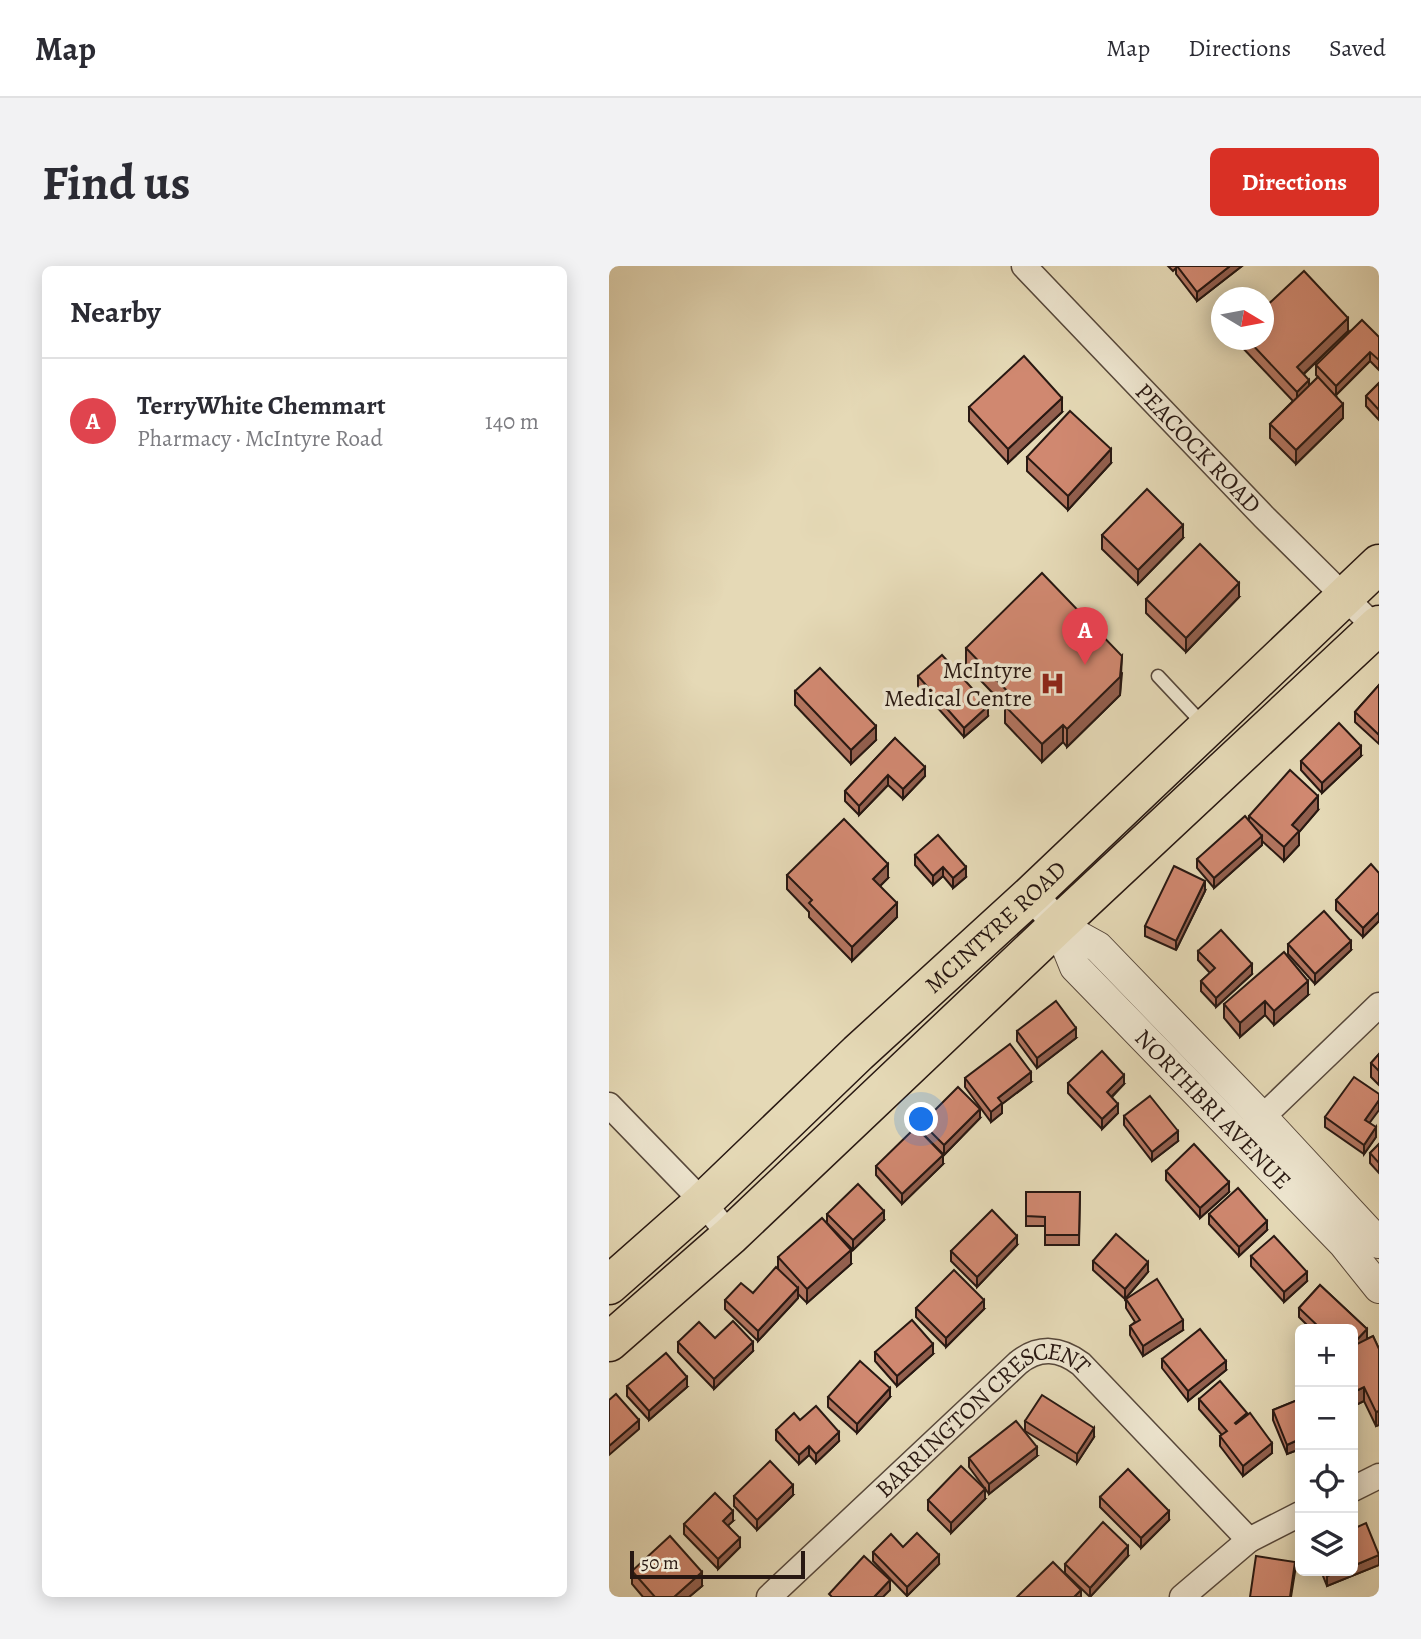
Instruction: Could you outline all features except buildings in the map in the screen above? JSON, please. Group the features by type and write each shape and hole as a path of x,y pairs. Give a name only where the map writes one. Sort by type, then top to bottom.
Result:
{"main road":[{"name":"MCINTYRE ROAD","path":"609,1286 703,1202 858,1053 1032,894 1379,564"},
{"name":"MCINTYRE ROAD","path":"609,1342 730,1236 1378,626"}],"street":[{"name":"PEACOCK ROAD","path":"1024,266 1264,517 1378,626"},
{"name":"NORTHBRI AVENUE","path":"1032,894 1058,925 1098,947 1252,1127 1379,1288"},
{"path":"1252,1127 1379,1005"},
{"path":"609,1105 703,1202 730,1236"},
{"name":"NORTHBRI AVENUE","path":"1252,1127 1379,1242"},
{"name":"BARRINGTON CRESCENT","path":"769,1597 1018,1363 1036,1352 1048,1350 1070,1356 1081,1364 1249,1540"},
{"path":"1358,1486 1379,1476"},
{"path":"1182,1597 1249,1540 1295,1517"}],"lane":[{"path":"1159,676 1207,728"}],"place":[{"name":"TerryWhite Chemmart","path":"1085,665"},
{"name":"McIntyre Medical Centre","path":"1052,684"}]}
